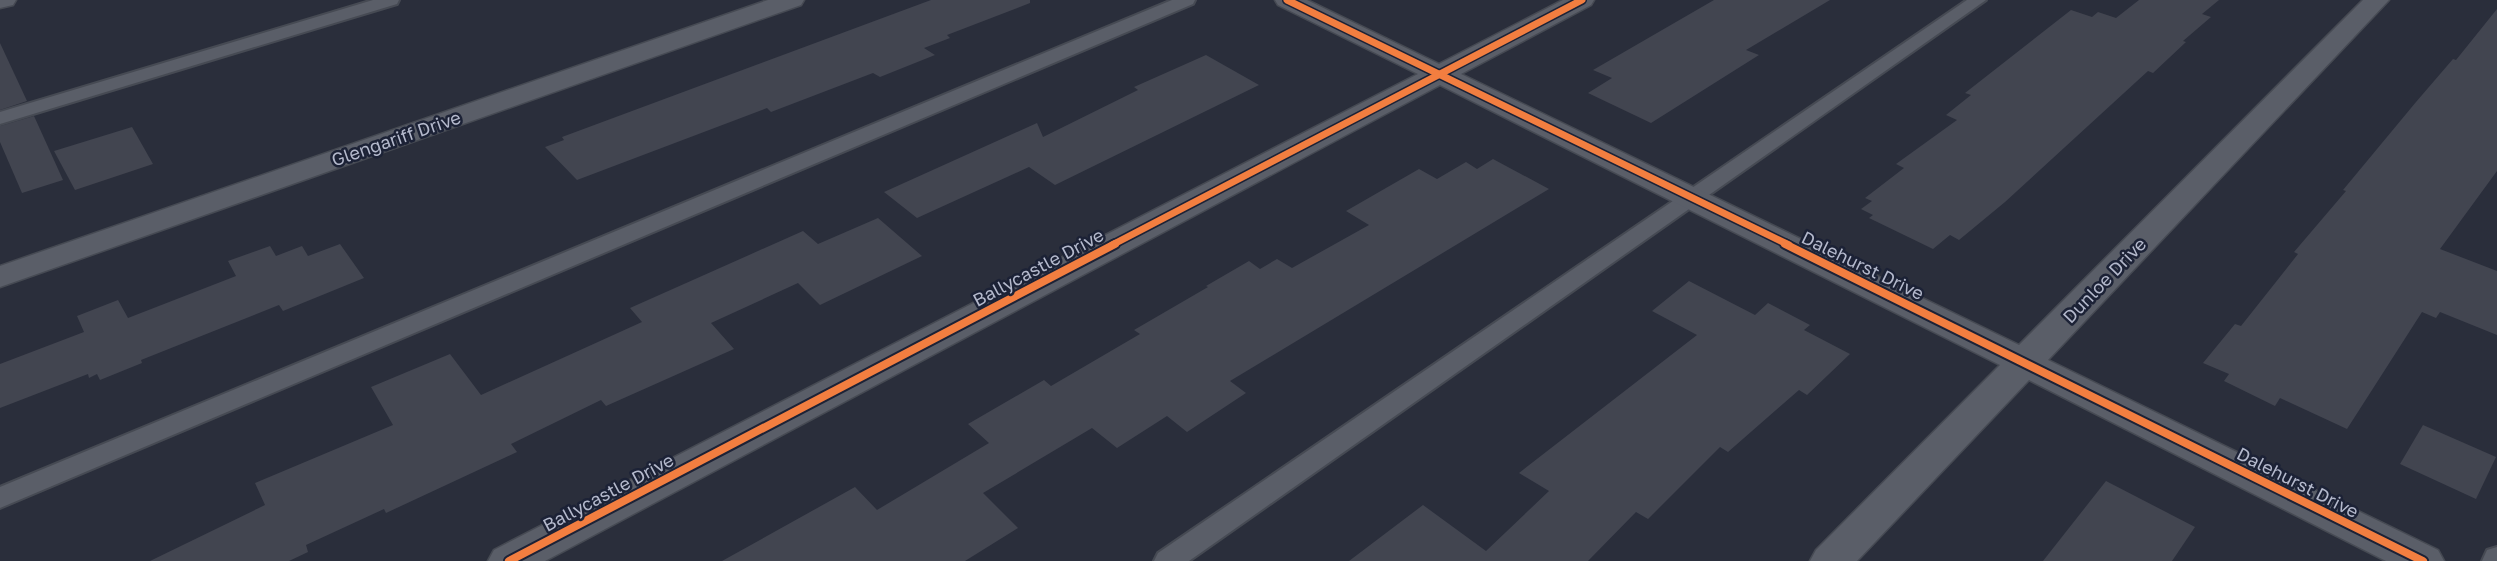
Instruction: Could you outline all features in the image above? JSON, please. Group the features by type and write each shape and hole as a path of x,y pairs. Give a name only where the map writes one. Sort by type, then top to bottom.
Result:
{"street":[{"path":"0,1 4,0"},
{"name":"Glengariff Drive","path":"0,277 792,0"},
{"name":"Dalehurst Drive","path":"1287,0 1693,198 2423,561"},
{"name":"Ballycastle Drive","path":"509,561 1582,0"},
{"name":"Dunloe Drive","path":"1831,561 2378,0"}],"lane":[{"path":"0,118 391,0"},
{"path":"0,498 1187,0"},
{"path":"1168,561 1978,0"}],"building":[{"path":"931,0 1030,0 1030,3 947,35 950,38 924,48 935,55 880,77 873,73 771,112 767,108 577,180 545,147 564,140 562,137"},
{"path":"1714,0 1830,0 1746,50 1759,55 1651,123 1588,93 1612,78 1593,70"},
{"path":"2139,0 2219,0 2202,14 2211,17 2183,41 2186,42 2153,73 2148,71 2005,202 1959,240 1950,235 1933,249 1869,218 1873,215 1861,209 1872,201 1865,198 1904,168 1896,164 1957,120 1946,115 1971,95 1965,93 2071,10 2092,17 2098,12 2116,18"},
{"path":"2497,9 2497,171 2440,249 2497,271 2497,335 2440,312 2436,318 2422,312 2347,429 2280,398 2275,406 2224,381 2229,374 2203,363 2235,324 2241,326 2298,254 2294,252 2346,191 2343,190 2453,59 2456,60"},
{"path":"0,43 27,101 0,110"},
{"path":"1206,55 1259,85 1055,185 1029,167 917,218 884,192 1037,123 1043,137 1138,90 1134,87"},
{"path":"34,116 63,180 22,193 0,142 0,126"},
{"path":"132,127 153,164 75,190 54,151"},
{"path":"1493,159 1549,189 1230,381 1246,393 1187,432 1167,416 1117,448 1092,428 983,493 1018,528 965,561 722,561 855,487 877,510 989,443 968,424 1044,380 1051,386 1140,334 1134,330 1249,261 1260,269 1277,259 1292,268 1369,225 1346,211 1419,169 1437,179 1466,162 1477,169"},
{"path":"878,218 922,256 820,305 798,283 711,323 734,349 606,406 601,400 511,444 517,452 386,513 384,509 306,545 308,552 289,561 150,561 265,505 255,483 393,425 371,387 450,354 481,395 642,322 630,308 803,231 818,244"},
{"path":"340,244 364,278 283,311 279,305 141,360 142,363 100,380 97,374 89,378 88,374 0,408 0,364 84,332 77,316 118,300 128,318 236,276 228,261 270,246 276,256 302,246 308,256"},
{"path":"1689,281 1755,315 1768,303 1810,325 1804,330 1850,354 1807,395 1799,390 1728,452 1720,447 1648,519 1636,512 1588,561 1349,561 1423,505 1486,551 1549,491 1519,473 1697,335 1652,311"},
{"path":"2423,425 2496,457 2476,499 2400,464"},
{"path":"2106,481 2195,527 2172,561 2043,561"}],"cycle path":[{"path":"1287,0 1693,198 2423,561"},
{"path":"509,561 1582,0"}]}
